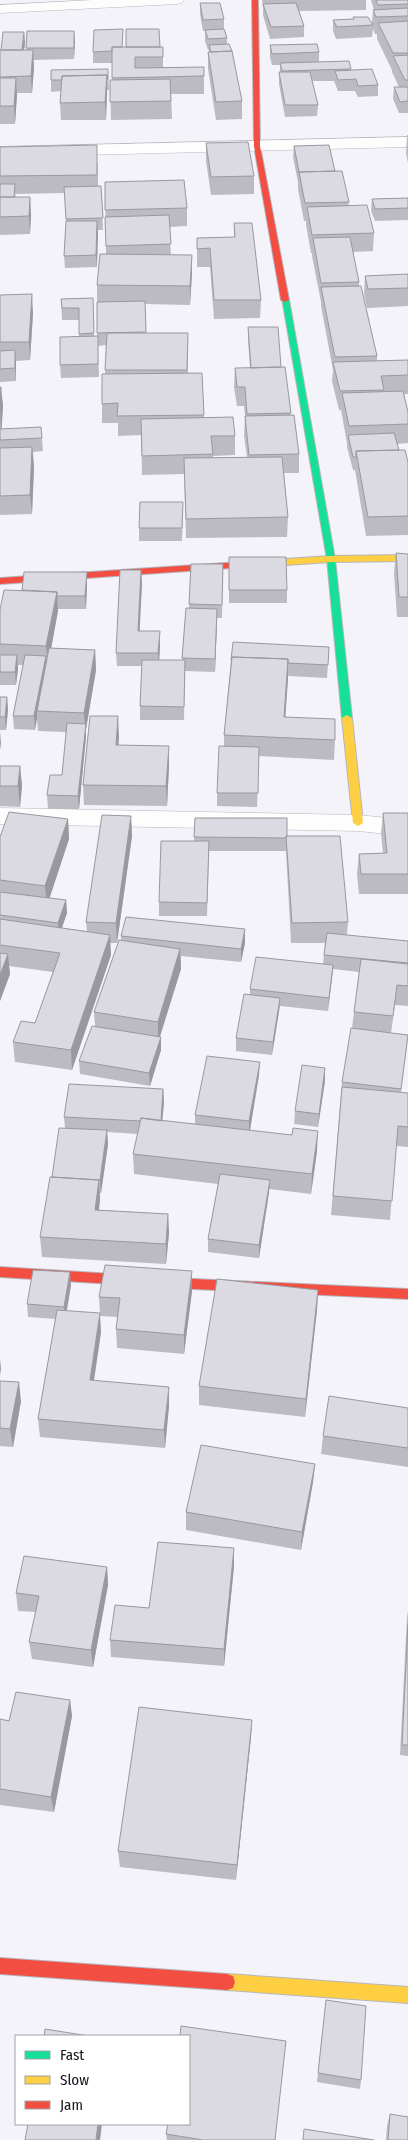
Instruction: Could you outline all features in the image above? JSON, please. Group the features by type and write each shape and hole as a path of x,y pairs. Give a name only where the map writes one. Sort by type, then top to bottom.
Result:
{"street":[{"path":"0,9 177,0"},
{"path":"255,0 257,146 332,559 358,823"},
{"path":"0,152 408,142"},
{"path":"0,581 332,559 408,558"},
{"path":"0,816 358,823 408,828"},
{"path":"0,1272 194,1284 408,1294"},
{"path":"0,1966 408,1995"}],"building":[{"path":"376,0 408,0 408,4 378,5"},
{"path":"200,3 220,3 224,19 203,20"},
{"path":"296,3 304,26 271,27 263,4"},
{"path":"408,8 408,16 376,17 373,10"},
{"path":"353,17 368,17 373,25 337,27 333,20 354,19"},
{"path":"408,21 408,53 393,53 378,23"},
{"path":"123,29 122,47 112,47 112,51 93,52 94,30"},
{"path":"126,29 159,29 160,47 126,47"},
{"path":"224,29 227,38 208,39 205,30"},
{"path":"27,31 74,31 74,48 26,48"},
{"path":"3,32 24,32 22,50 1,50"},
{"path":"229,44 232,51 211,52 209,45"},
{"path":"317,44 319,52 272,54 270,45"},
{"path":"112,47 163,47 163,57 135,57 135,68 204,67 204,76 112,78"},
{"path":"0,50 33,50 31,76 0,77"},
{"path":"232,51 242,101 216,102 208,52"},
{"path":"408,55 408,80 405,80 393,56"},
{"path":"349,61 351,69 282,71 280,63"},
{"path":"108,69 108,79 107,75 62,76 62,80 51,80 51,70"},
{"path":"372,69 378,85 358,86 356,79 338,80 335,71"},
{"path":"279,72 310,72 318,105 285,105"},
{"path":"107,75 105,102 60,103 62,76"},
{"path":"0,78 16,78 14,106 0,106"},
{"path":"170,79 171,101 110,102 110,80"},
{"path":"394,87 408,87 408,101 400,102"},
{"path":"248,142 254,176 211,177 206,143"},
{"path":"97,145 97,175 0,176 0,147"},
{"path":"329,145 335,171 299,172 294,146"},
{"path":"342,171 349,202 305,203 299,172"},
{"path":"184,180 187,208 105,210 105,182"},
{"path":"0,184 15,184 14,197 0,197"},
{"path":"101,186 103,218 66,219 64,187"},
{"path":"0,197 30,197 29,216 0,217"},
{"path":"408,198 408,208 375,209 372,199"},
{"path":"367,205 374,233 312,235 307,207"},
{"path":"169,215 171,244 106,246 105,217"},
{"path":"66,221 97,221 96,255 64,256"},
{"path":"234,223 252,223 261,300 214,300 210,248 197,249 197,238 235,237"},
{"path":"350,237 359,282 321,283 313,238"},
{"path":"100,254 192,255 190,286 97,285"},
{"path":"408,274 408,288 368,289 365,276"},
{"path":"361,286 377,356 335,357 321,287"},
{"path":"32,294 29,342 0,342 0,295"},
{"path":"93,298 94,333 79,334 79,308 62,308 61,299"},
{"path":"145,301 146,332 97,333 97,302"},
{"path":"248,327 278,327 281,367 251,368"},
{"path":"107,333 188,333 187,370 105,370"},
{"path":"98,336 98,364 60,365 60,337"},
{"path":"15,350 15,368 0,369 0,351"},
{"path":"408,360 408,375 381,376 384,390 340,391 333,362"},
{"path":"285,367 291,413 247,414 245,387 237,387 235,368"},
{"path":"202,373 204,415 117,416 118,403 102,404 102,374"},
{"path":"403,391 408,412 408,424 349,426 342,393"},
{"path":"294,415 299,454 249,455 245,416"},
{"path":"233,417 235,436 211,436 213,454 142,456 141,419"},
{"path":"41,427 42,438 0,440 0,429"},
{"path":"394,433 399,450 356,451 356,457 353,457 348,435"},
{"path":"32,447 30,495 0,496 0,448"},
{"path":"405,450 408,462 408,516 368,517 356,451"},
{"path":"282,457 288,517 186,519 184,458"},
{"path":"140,502 183,502 182,528 139,528"},
{"path":"396,553 408,554 408,597 399,597"},
{"path":"229,557 286,557 287,590 229,590"},
{"path":"191,564 223,564 222,605 189,604"},
{"path":"120,570 141,570 138,631 160,631 158,653 116,653"},
{"path":"24,572 87,572 85,596 57,596 57,592 22,590"},
{"path":"4,590 57,592 46,646 0,644 0,610"},
{"path":"186,608 217,609 215,659 182,658"},
{"path":"233,642 329,647 328,665 288,663 288,659 232,657 231,660"},
{"path":"49,648 95,650 84,713 37,711"},
{"path":"0,655 17,655 15,672 0,672"},
{"path":"25,655 46,656 34,716 13,716"},
{"path":"232,657 288,659 284,717 335,719 335,740 224,735"},
{"path":"142,660 185,660 184,707 140,706"},
{"path":"0,697 7,697 5,717 0,717"},
{"path":"90,716 118,716 116,745 169,746 166,786 83,785"},
{"path":"67,723 86,724 78,796 47,795 50,775 62,775"},
{"path":"219,746 259,747 258,793 217,793"},
{"path":"0,766 20,766 18,786 0,786"},
{"path":"9,812 68,819 45,886 0,880 0,837"},
{"path":"383,813 408,813 408,874 361,874 359,854 387,853"},
{"path":"102,815 131,816 116,923 86,922"},
{"path":"195,818 287,818 287,836 286,838 194,837"},
{"path":"286,836 340,836 348,922 292,923"},
{"path":"161,841 209,841 207,903 159,902"},
{"path":"0,892 66,900 58,923 0,915"},
{"path":"126,917 245,929 241,949 121,936"},
{"path":"0,919 110,935 71,1050 13,1042 21,1021 35,1023 60,953 0,945"},
{"path":"327,933 408,941 408,963 324,955"},
{"path":"119,940 180,949 158,1022 94,1012"},
{"path":"0,953 8,954 0,975"},
{"path":"256,957 333,965 329,998 250,989"},
{"path":"361,959 408,964 408,986 397,985 393,1016 354,1012"},
{"path":"244,994 280,998 273,1042 236,1038"},
{"path":"92,1026 161,1037 149,1073 79,1061"},
{"path":"351,1028 408,1035 401,1089 342,1082"},
{"path":"207,1056 260,1062 249,1121 195,1115"},
{"path":"302,1065 325,1068 319,1114 295,1111"},
{"path":"69,1084 163,1089 161,1121 141,1118 140,1121 64,1117"},
{"path":"342,1087 408,1093 408,1127 398,1126 392,1201 333,1196"},
{"path":"141,1118 292,1135 293,1128 318,1131 312,1174 133,1154"},
{"path":"59,1128 107,1130 100,1180 52,1177"},
{"path":"220,1174 270,1180 259,1245 208,1239"},
{"path":"50,1177 99,1180 95,1210 168,1214 166,1244 40,1237"},
{"path":"105,1265 192,1271 184,1335 116,1329 120,1298 99,1297"},
{"path":"33,1270 70,1272 64,1307 27,1304"},
{"path":"217,1279 318,1290 306,1399 199,1386"},
{"path":"57,1310 100,1313 90,1380 169,1387 164,1430 38,1419"},
{"path":"0,1381 19,1382 10,1429 0,1428"},
{"path":"329,1396 408,1408 408,1448 323,1436"},
{"path":"201,1445 315,1464 302,1532 186,1512"},
{"path":"158,1542 234,1548 224,1649 110,1640 115,1605 149,1608"},
{"path":"24,1556 107,1567 91,1650 29,1642 39,1596 16,1593"},
{"path":"408,1623 408,1745 402,1745"},
{"path":"16,1692 70,1700 51,1797 0,1789 0,1719 9,1721"},
{"path":"139,1707 252,1720 237,1865 118,1851"},
{"path":"326,2000 366,2006 361,2080 318,2073"},
{"path":"181,2026 286,2041 275,2140 203,2140 166,2134 168,2125 190,2125 190,2035 180,2035"},
{"path":"45,2029 83,2035 44,2035"},
{"path":"390,2114 408,2117 408,2140 388,2140"},
{"path":"28,2125 98,2125 96,2140 25,2140"},
{"path":"304,2129 374,2140 303,2140"}],"traffic: fast":[{"path":"285,300 331,559 347,718"}],"traffic: slow":[{"path":"270,563 331,559 408,558"},
{"path":"347,718 358,823"},
{"path":"227,1982 408,1995"}],"traffic: jam":[{"path":"255,0 257,146 285,300"},
{"path":"0,581 270,563"},
{"path":"0,1272 194,1284 408,1294"},
{"path":"0,1966 227,1982"}]}
